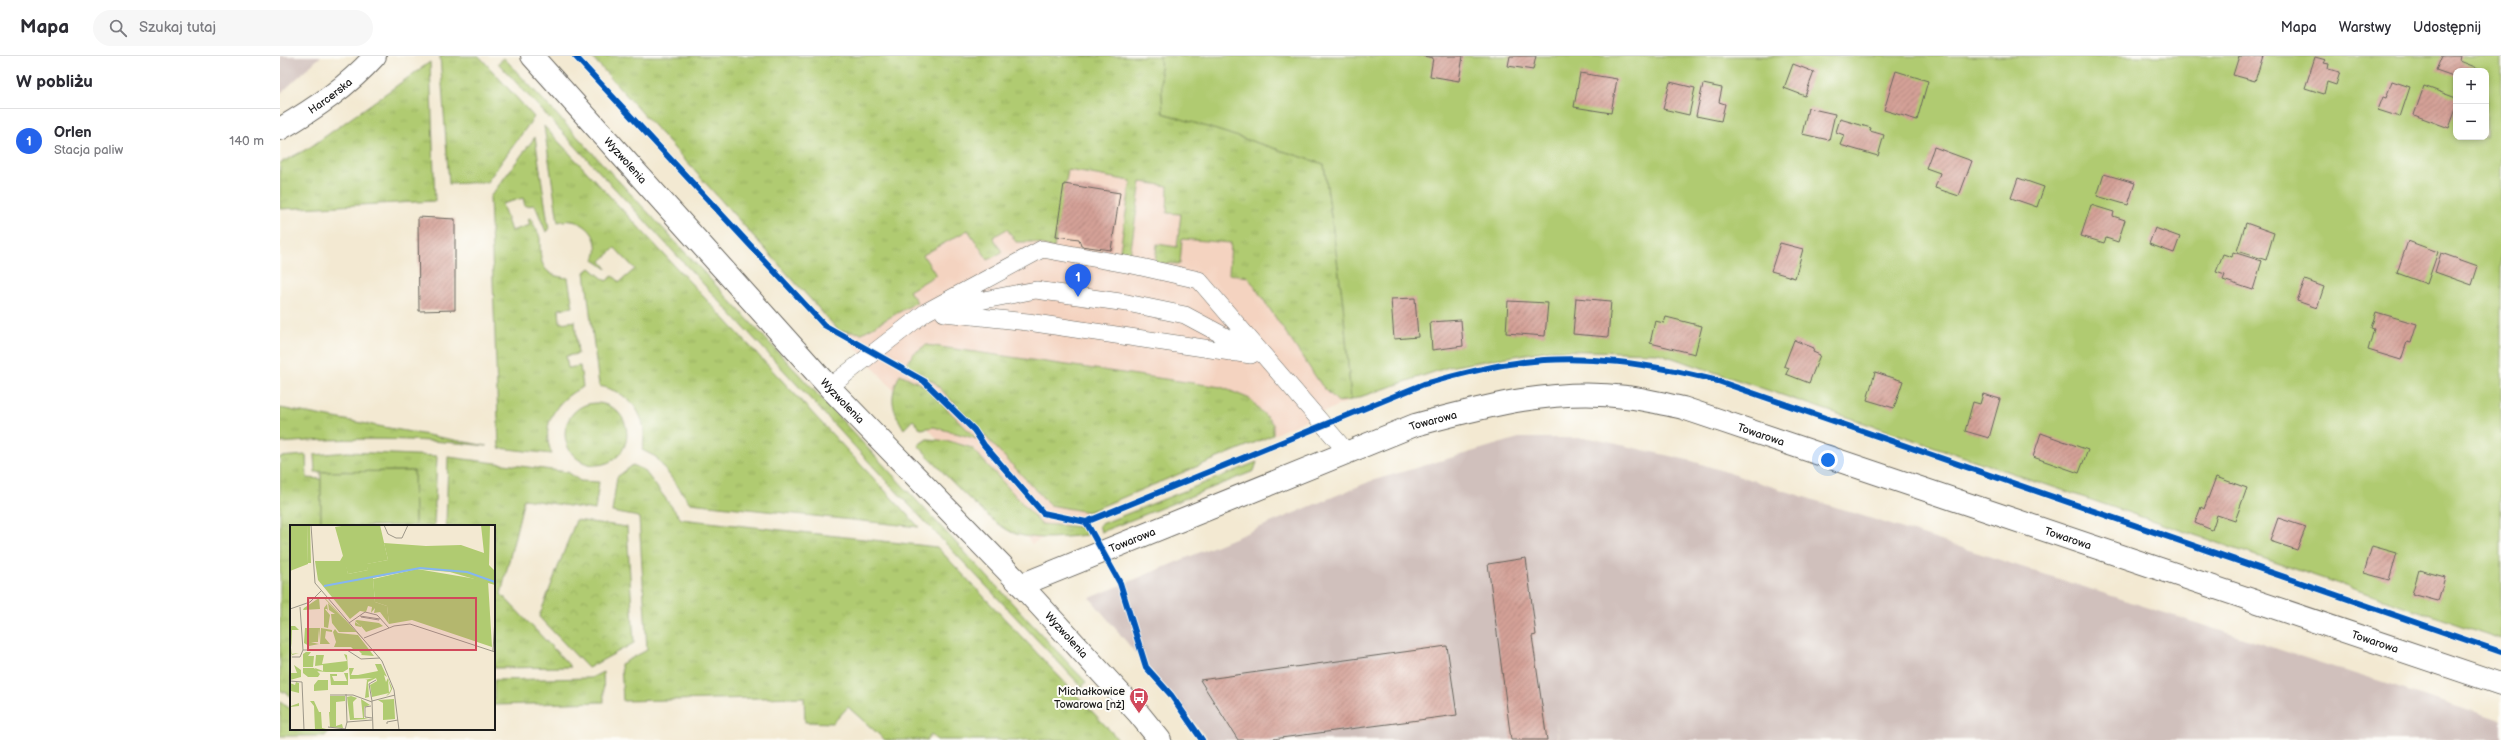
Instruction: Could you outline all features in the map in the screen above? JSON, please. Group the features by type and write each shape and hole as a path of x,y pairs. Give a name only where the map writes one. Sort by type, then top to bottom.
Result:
{"street":[{"name":"Harcerska","path":"280,129 310,111 344,87 375,56"},
{"name":"Wyzwolenia","path":"532,56 829,388 1021,585 1139,714 1160,740"},
{"name":"Towarowa","path":"1021,585 1346,451 1415,425 1480,407 1529,398 1579,395 1625,396 1683,408 2501,684"}],"lane":[{"path":"829,388 926,312 1042,249 1137,266 1199,280 1346,451"},
{"path":"926,312 1036,290 1127,303 1185,315 1264,357"},
{"path":"926,312 1028,322 1264,357"}],"shaded area":[{"path":"280,56 321,56 280,94"},
{"path":"1045,109 1224,198 1343,303 1351,400 1273,435 1088,512 1032,544 755,236"},
{"path":"1519,438 1590,438 1692,461 2501,721 2501,740 1559,740 1556,720 1558,740 1208,740 1090,598 1371,481"}],"green space":[{"path":"440,56 479,56 534,117 487,182 449,184"},
{"path":"591,56 1160,56 1163,113 1324,164 1343,303 1351,400 1338,402 1322,386 1248,277 1229,274 1231,243 1182,239 1180,264 1155,263 1157,244 1177,247 1181,214 1167,213 1168,186 1141,182 1130,255 1119,257 1131,181 1068,170 1054,248 1033,242 1016,242 1007,229 993,237 1002,252 988,260 968,230 923,255 936,275 909,291 917,302 862,333 839,331"},
{"path":"1160,56 2501,56 2501,639 1658,353 1550,350 1449,367 1351,400 1343,303 1324,164 1163,113"},
{"path":"504,58 1086,682 1082,687 894,489 498,63"},
{"path":"430,62 435,201 280,209 280,163 309,148"},
{"path":"544,126 919,527 690,503 656,457 642,450 644,438 643,427 641,417 636,408 629,400 620,394 599,386 585,272 590,268 606,281 613,276 620,282 635,269 615,248 601,261 607,269 594,260 596,243 588,229 575,222 558,222"},
{"path":"535,137 549,230 546,232 535,205 525,206 523,198 502,204 511,231 530,225 528,219 530,218 540,239 541,256 544,267 559,277 568,278 573,307 559,309 560,323 575,321 578,354 566,356 568,368 580,366 583,387 573,392 552,414 549,424 548,444 552,454 499,448 490,197"},
{"path":"926,345 1221,387 1250,399 1273,424 1273,435 1088,512 1050,505 935,383 906,365 913,354"},
{"path":"900,374 923,385 977,439 934,427 921,429 913,420 904,429 896,415 893,402 894,389"},
{"path":"596,403 613,408 618,412 622,417 627,434 622,451 618,456 613,460 596,465 579,460 574,456 570,451 565,434 570,417 574,412 579,408"},
{"path":"280,408 487,446 435,441 383,439 280,443"},
{"path":"927,439 949,441 972,448 1041,524 1083,527 1087,535 1052,538 1034,537 1016,534 1005,529 965,495 918,445"},
{"path":"347,452 437,456 434,525 415,525 414,471 315,472 314,455"},
{"path":"306,455 307,478 321,479 321,525 290,525 290,695 280,690 280,457"},
{"path":"448,457 568,472 580,481 599,482 595,510 524,499 501,594 571,667 495,668 495,525 446,525"},
{"path":"1257,462 1254,471 1101,532 1099,525"},
{"path":"633,465 644,470 681,519 937,547 1119,740 937,740 931,735 927,740 885,740 848,707 833,723 805,722 804,697 623,701 621,664 647,650 639,517 612,512 617,477"},
{"path":"414,471 415,525 321,525 321,472"},
{"path":"576,520 627,527 634,643 588,668 539,617"},
{"path":"603,672 604,702 495,705 495,680 591,678"},
{"path":"280,702 290,708 290,730 324,730 328,732 325,736 280,736"}],"building":[{"path":"1423,56 1463,56 1459,81 1430,76 1433,58"},
{"path":"1510,56 1536,56 1533,70 1508,66"},
{"path":"2239,56 2263,56 2255,81 2233,75"},
{"path":"2442,56 2461,56 2460,61 2478,68 2453,68 2453,76 2436,70"},
{"path":"2315,57 2326,60 2324,63 2329,64 2328,69 2340,72 2336,85 2327,82 2324,94 2305,88"},
{"path":"1793,64 1814,72 1805,96 1784,88"},
{"path":"1896,71 1928,81 1917,120 1884,110"},
{"path":"1580,73 1617,79 1611,113 1574,107"},
{"path":"2392,81 2410,87 2400,117 2378,110 2383,97 2386,98"},
{"path":"1670,82 1695,88 1689,115 1663,109"},
{"path":"1703,84 1722,88 1719,102 1725,104 1721,121 1696,116"},
{"path":"2424,86 2453,97 2453,117 2449,128 2414,115"},
{"path":"1808,108 1835,114 1829,140 1802,134"},
{"path":"1840,119 1871,128 1870,131 1884,135 1878,156 1840,145 1844,135 1836,132"},
{"path":"1934,147 1972,161 1959,196 1935,188 1940,173 1926,168"},
{"path":"2104,174 2135,183 2128,205 2097,196"},
{"path":"2018,178 2044,187 2037,207 2011,198"},
{"path":"1064,184 1120,193 1111,250 1081,246 1079,239 1056,236"},
{"path":"2091,205 2114,212 2113,216 2125,220 2118,242 2106,238 2104,243 2081,236"},
{"path":"418,217 455,219 455,310 419,311"},
{"path":"2246,223 2274,233 2266,260 2237,251"},
{"path":"2155,228 2180,237 2174,253 2149,244"},
{"path":"2408,241 2438,252 2427,284 2397,273"},
{"path":"1780,243 1803,249 1795,278 1771,271"},
{"path":"2233,252 2262,261 2253,290 2223,280 2225,275 2216,272 2223,254 2232,257"},
{"path":"2441,253 2478,266 2472,285 2435,272"},
{"path":"2305,280 2324,287 2317,308 2297,301"},
{"path":"1415,298 1418,337 1394,339 1391,299"},
{"path":"1576,298 1611,301 1608,337 1573,334"},
{"path":"1508,301 1548,303 1545,336 1506,333"},
{"path":"2376,312 2417,324 2411,343 2407,342 2401,360 2368,350 2374,329 2371,328"},
{"path":"1666,317 1702,326 1695,354 1650,343 1655,321 1664,323"},
{"path":"1461,320 1463,346 1432,350 1430,322"},
{"path":"1794,340 1814,348 1813,352 1820,355 1809,383 1786,374 1789,368 1784,366"},
{"path":"1875,372 1903,381 1894,408 1867,400"},
{"path":"1983,394 2000,399 1989,438 1965,431 1973,402 1980,404"},
{"path":"2041,433 2088,450 2079,473 2033,457"},
{"path":"2216,477 2247,488 2235,521 2217,515 2212,530 2195,523 2201,507 2204,509"},
{"path":"2278,518 2306,527 2297,550 2270,541"},
{"path":"2372,546 2397,553 2389,580 2364,573"},
{"path":"1526,558 1536,635 1532,636 1547,740 1511,740 1488,564"},
{"path":"2419,570 2445,577 2438,601 2412,594"},
{"path":"1447,646 1457,715 1265,740 1238,740 1200,680"}],"cycle path":[{"path":"575,56 824,325 924,381 974,430 984,445 1043,513 1086,522 1424,384 1458,375 1481,369 1541,360 1567,359 1618,362 1643,365 1718,381 2501,652"},
{"path":"1086,522 1120,583 1146,667 1171,695 1202,740"}],"place":[{"name":"Orlen","path":"1078,297"},
{"name":"Michałkowice Towarowa [nż]","path":"1139,714"}]}
